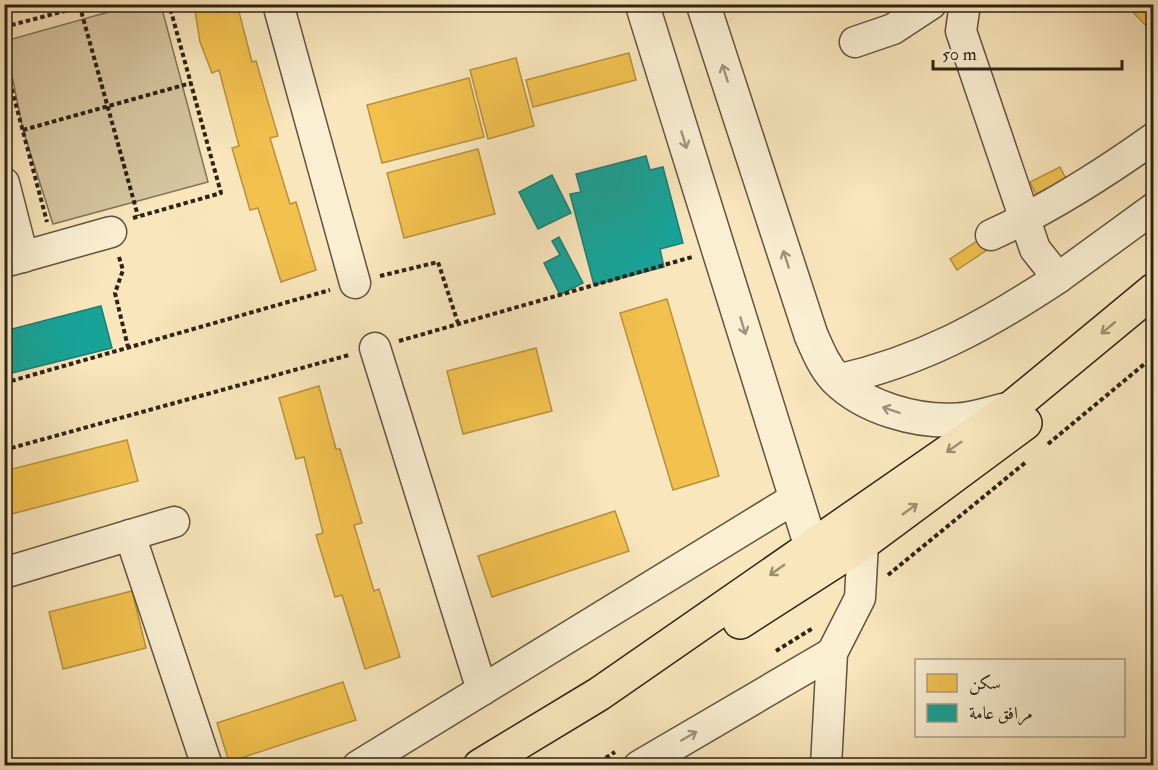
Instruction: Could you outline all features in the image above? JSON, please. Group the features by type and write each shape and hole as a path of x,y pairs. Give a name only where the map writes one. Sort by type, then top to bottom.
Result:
{"highway":[{"path":"480,765 599,694 1010,408 1154,290"},
{"path":"517,765 862,543 987,453 1154,320"}],"street":[{"path":"278,4 355,283"},
{"path":"642,4 811,546"},
{"path":"703,4 811,335 823,362 837,380 888,410 926,418 958,420 1010,408"},
{"path":"855,42 893,29 931,4"},
{"path":"938,4 963,18 1035,249 1058,278"},
{"path":"991,235 1025,220 1097,178 1154,138"},
{"path":"4,183 14,259 111,232"},
{"path":"837,380 883,370 986,325 1058,278 1154,208"},
{"path":"375,348 482,690"},
{"path":"358,765 797,497"},
{"path":"4,573 174,522"},
{"path":"130,535 207,765"},
{"path":"826,765 832,653 860,598 862,543"},
{"path":"639,765 832,653"}],"path":[{"path":"4,27 89,4"},
{"path":"128,347 115,293 123,270 109,225 221,193 169,4"},
{"path":"81,7 138,216"},
{"path":"4,60 49,226"},
{"path":"23,130 191,83"},
{"path":"4,383 355,283 438,262 458,323"},
{"path":"1043,447 1154,356"},
{"path":"860,598 1034,455"}],"shaded area":[{"path":"137,4 161,5 208,182 53,224 23,130 5,41"}],"building: سكن":[{"path":"4,4 37,4 4,14"},
{"path":"215,4 237,4 252,62 256,61 278,136 270,138 290,204 296,202 316,270 281,282 258,208 250,210 232,148 239,146 219,70 212,73 200,42 195,11"},
{"path":"1125,4 1145,4 1154,13 1154,34"},
{"path":"629,53 636,80 533,107 526,80"},
{"path":"516,58 534,126 488,139 470,70"},
{"path":"469,78 484,137 382,163 367,105"},
{"path":"478,149 495,214 404,238 387,173"},
{"path":"1060,167 1066,179 1036,194 1030,182"},
{"path":"980,239 987,250 957,270 950,259"},
{"path":"667,299 719,476 673,490 620,313"},
{"path":"536,348 552,411 463,434 447,371"},
{"path":"319,386 336,449 340,449 362,523 354,525 374,591 379,589 400,657 365,669 342,595 335,597 316,535 323,533 304,457 296,459 279,398"},
{"path":"127,440 138,481 4,516 4,471"},
{"path":"615,511 629,551 492,597 478,556"},
{"path":"132,591 146,648 63,669 49,612"},
{"path":"343,682 356,720 229,762 217,723"}],"building: مرافق عامة":[{"path":"646,156 650,170 663,167 683,243 660,249 664,267 594,285 570,194 581,192 576,174"},
{"path":"552,175 571,213 538,229 519,192"},
{"path":"559,237 583,283 560,295 544,263 560,255 552,241"},
{"path":"101,306 112,348 4,375 4,331"}]}
